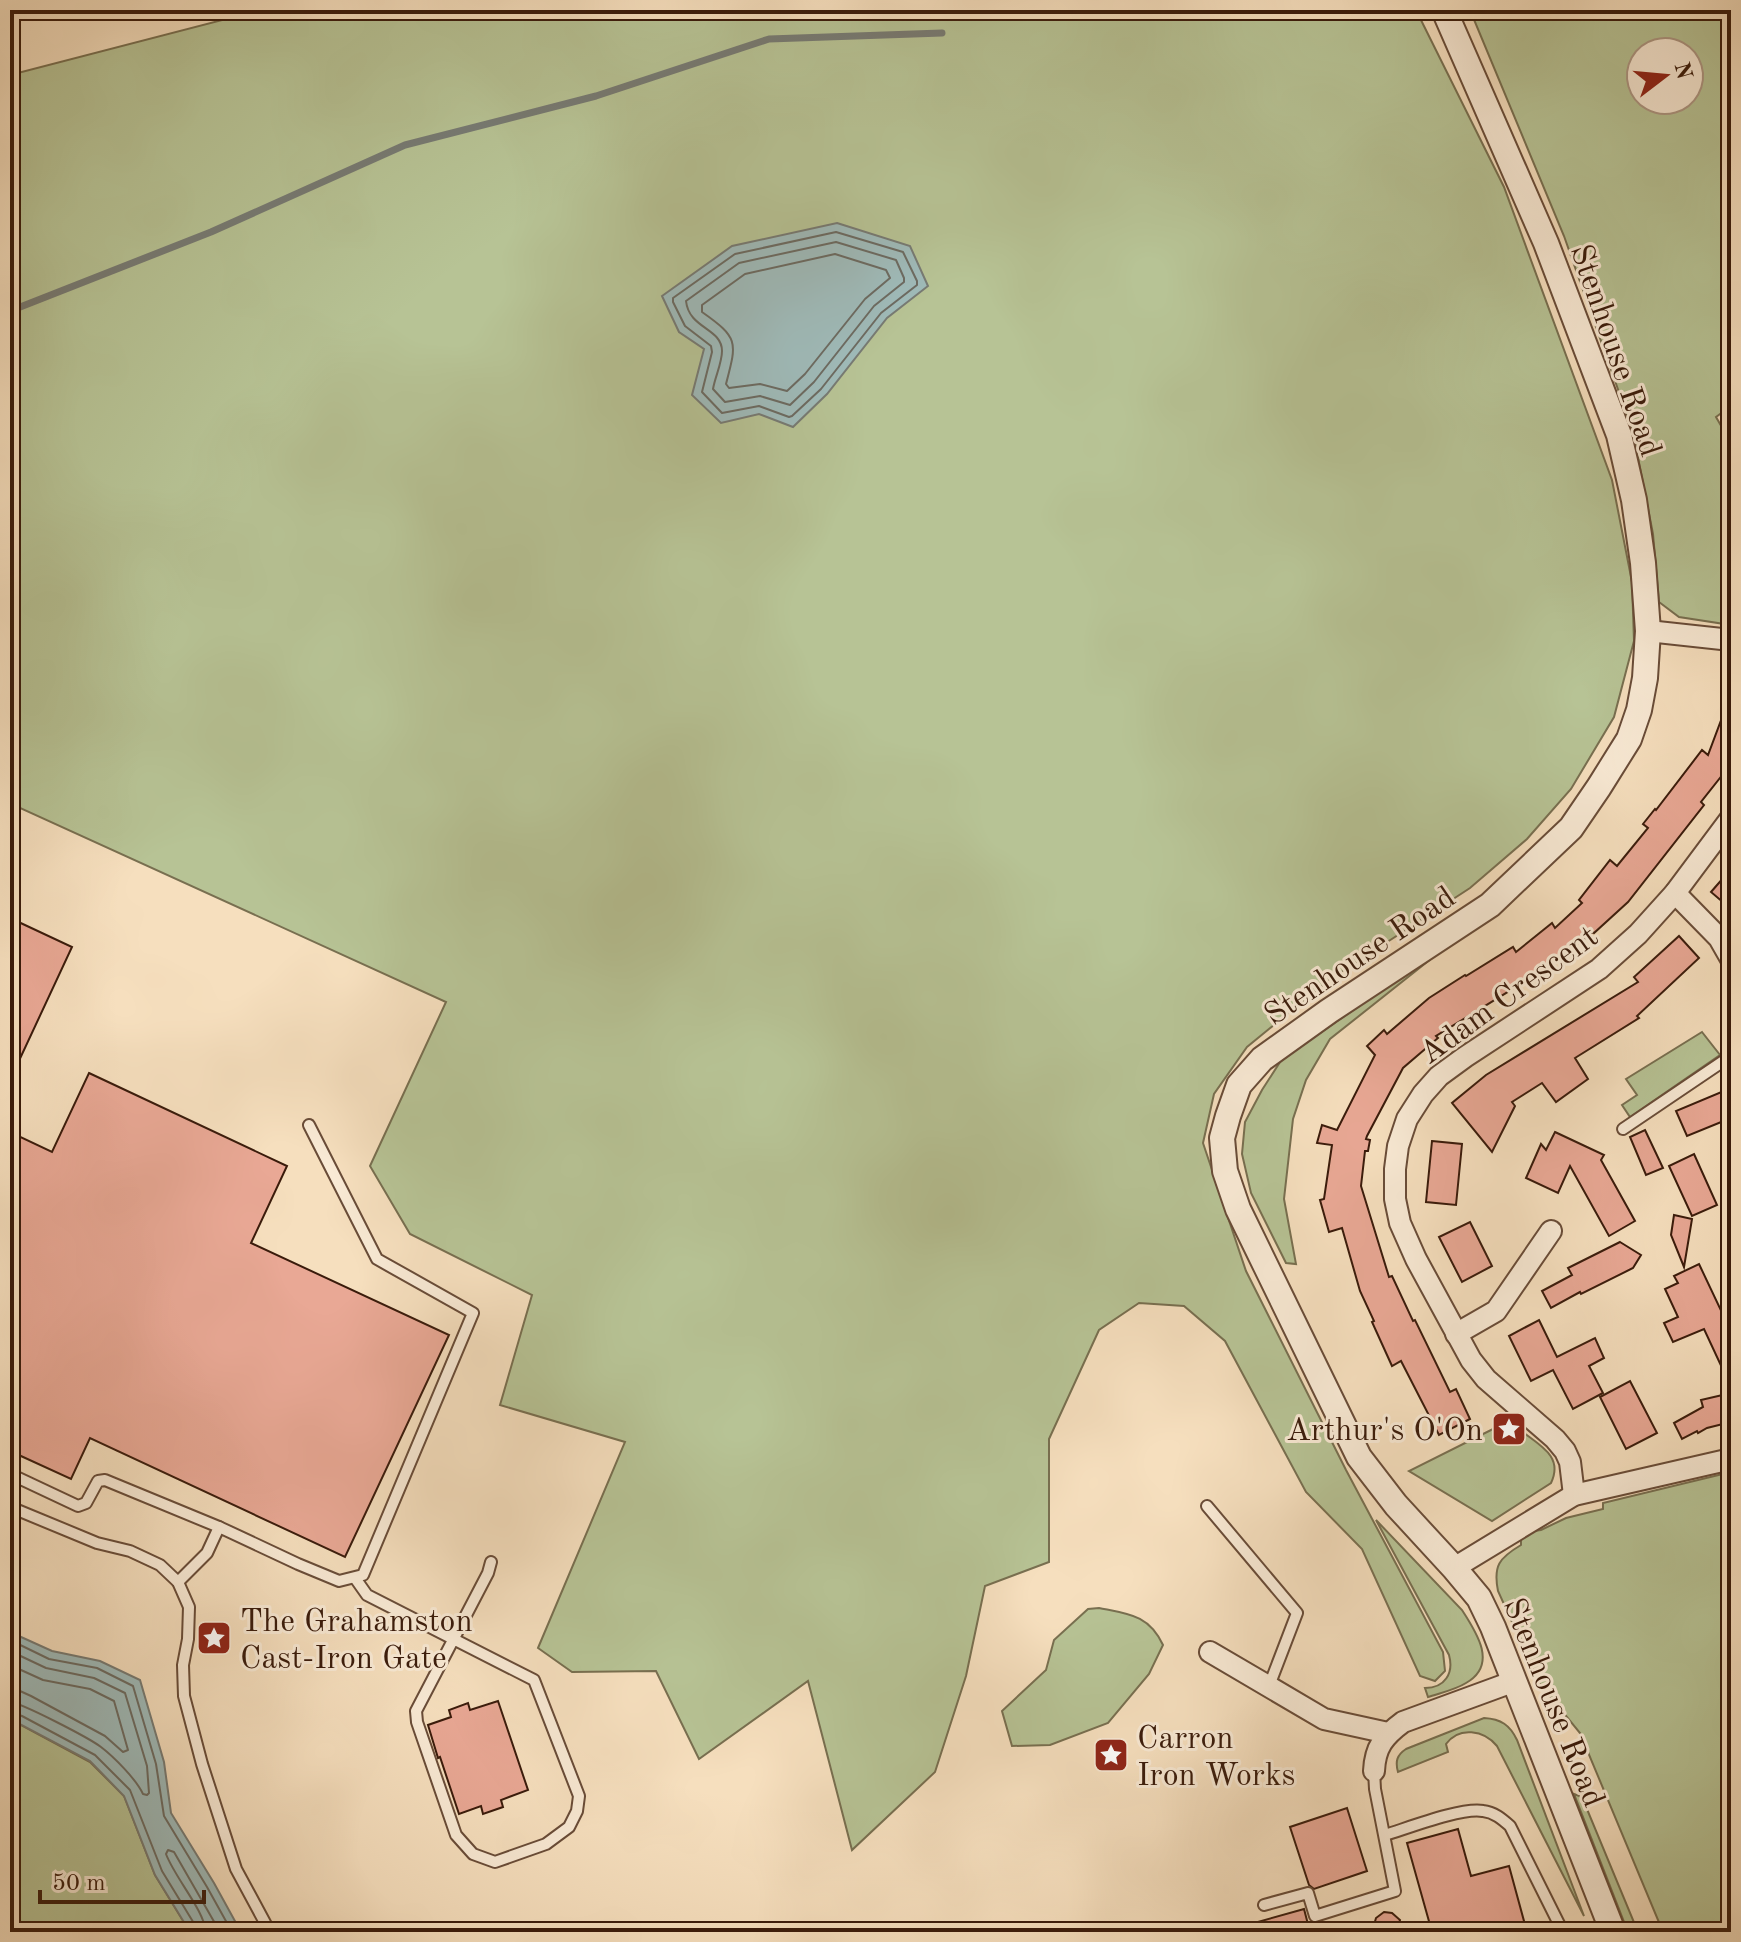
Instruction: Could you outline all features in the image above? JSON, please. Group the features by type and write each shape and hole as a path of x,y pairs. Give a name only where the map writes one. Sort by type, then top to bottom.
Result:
{"street":[{"name":"Stenhouse Road","path":"1444,10 1546,243 1619,435 1634,500 1648,631 1639,710 1629,739 1571,828 1490,905 1262,1059 1239,1085 1222,1138 1225,1171 1238,1209 1359,1457 1396,1505 1479,1598 1515,1681 1613,1932"},
{"path":"1648,631 1731,640"},
{"name":"Adam Crescent","path":"1574,1495 1570,1462 1565,1451 1486,1379 1471,1360 1416,1259 1400,1223 1395,1199 1398,1146 1407,1119 1439,1076 1599,969 1638,934 1675,893 1731,818"},
{"path":"1675,893 1719,938 1731,959"},
{"path":"1456,1334 1496,1311 1551,1231"},
{"path":"1454,1568 1574,1495 1731,1459"},
{"path":"1210,1652 1324,1719 1388,1733"},
{"path":"1374,1771 1379,1747 1388,1733 1403,1722 1515,1681"}],"lane":[{"path":"1623,1129 1731,1056"},
{"path":"10,1474 78,1506 86,1503 98,1481 105,1480 339,1581 363,1575 473,1313 377,1259 309,1125"},
{"path":"1207,1506 1297,1613 1268,1687"},
{"path":"10,1507 97,1543 130,1551 160,1565 178,1582 189,1607 183,1665 184,1696 198,1750 236,1869 270,1932"},
{"path":"178,1582 207,1553 219,1527"},
{"path":"355,1578 367,1595 454,1639 534,1680 579,1796 577,1811 569,1827 546,1844 495,1862 473,1854 456,1835 417,1722 416,1711 454,1639 488,1573 491,1562"},
{"path":"1264,1905 1308,1893 1315,1916 1395,1891 1374,1771"},
{"path":"1385,1835 1469,1810 1486,1811 1498,1816 1510,1826 1563,1932"}],"green space":[{"path":"261,10 1416,10 1504,187 1612,480 1632,582 1634,641 1614,717 1571,789 1527,839 1470,888 1329,980 1247,1047 1214,1094 1203,1143 1246,1271 1346,1470 1443,1652 1445,1671 1435,1681 1420,1676 1362,1549 1306,1492 1225,1341 1184,1306 1139,1303 1099,1330 1049,1439 1049,1562 985,1586 966,1676 935,1772 852,1850 808,1681 699,1759 656,1671 572,1672 538,1648 625,1442 500,1405 532,1295 410,1234 370,1166 446,1002 16,806 10,809 10,75"},
{"path":"1470,10 1731,10 1731,406 1716,417 1731,443 1731,564 1726,572 1731,625 1679,617 1659,602 1653,534 1633,432 1564,236"},
{"path":"1451,943 1330,1039 1306,1080 1293,1119 1284,1199 1296,1264 1286,1263 1251,1193 1242,1154 1245,1122 1282,1059"},
{"path":"1702,1032 1720,1055 1630,1117 1622,1105 1637,1095 1626,1079"},
{"path":"1499,1426 1513,1437 1520,1430 1542,1446 1552,1458 1554,1474 1551,1483 1492,1521 1409,1471"},
{"path":"1731,1472 1731,1932 1663,1932 1580,1733 1540,1684 1498,1591 1496,1575 1499,1564 1507,1554 1521,1545 1521,1537 1534,1531 1566,1518 1603,1509 1603,1503"},
{"path":"1376,1520 1462,1610 1478,1638 1482,1648 1481,1667 1476,1676 1462,1685 1428,1697 1425,1688 1443,1682 1449,1673 1449,1655"},
{"path":"1099,1608 1137,1618 1151,1627 1163,1645 1149,1674 1108,1723 1050,1745 1012,1746 1002,1711 1046,1670 1054,1640 1088,1609"},
{"path":"1484,1718 1504,1724 1517,1740 1584,1916 1492,1741 1472,1732 1458,1734 1446,1744 1448,1752 1398,1772 1398,1759 1406,1749"},
{"path":"10,1719 90,1762 124,1796 155,1875 190,1932 10,1932"},
{"path":"1574,1794 1582,1797 1638,1932 1628,1932"}],"water":[{"path":"837,223 910,246 928,286 887,318 827,394 793,427 759,414 721,423 692,395 704,349 679,332 662,296 732,246"},
{"path":"10,1632 52,1651 100,1661 140,1680 164,1762 171,1813 241,1932 190,1932 155,1875 124,1796 90,1761 10,1719"}],"building":[{"path":"1729,699 1731,764 1701,802 1704,805 1628,902 1550,966 1436,1036 1438,1038 1403,1068 1367,1136 1366,1139 1370,1140 1368,1151 1365,1151 1361,1186 1389,1277 1392,1276 1450,1392 1456,1389 1470,1419 1439,1435 1401,1361 1392,1366 1360,1291 1342,1228 1329,1232 1320,1200 1324,1199 1332,1145 1317,1143 1322,1125 1337,1130 1375,1055 1367,1046 1384,1030 1387,1034 1429,998 1465,975 1513,947 1516,952 1552,923 1555,928 1582,903 1579,900 1610,860 1617,866 1648,828 1643,824 1702,750 1708,755"},
{"path":"1731,869 1731,909 1711,892"},
{"path":"10,918 72,947 10,1080"},
{"path":"1679,936 1699,958 1637,1016 1639,1018 1575,1058 1588,1079 1556,1102 1542,1083 1512,1102 1515,1106 1492,1152 1452,1103 1486,1075 1638,982 1634,977"},
{"path":"89,1073 287,1166 251,1243 449,1335 345,1557 90,1438 71,1479 10,1451 10,1132 52,1152"},
{"path":"1731,1088 1731,1118 1687,1136 1676,1111"},
{"path":"1645,1130 1663,1168 1646,1175 1630,1137"},
{"path":"1555,1132 1604,1155 1601,1160 1635,1221 1609,1236 1570,1166 1558,1193 1526,1178 1541,1144 1546,1150"},
{"path":"1432,1141 1462,1144 1456,1205 1426,1202"},
{"path":"1694,1154 1717,1205 1692,1216 1669,1166"},
{"path":"1674,1215 1692,1219 1684,1267 1671,1235"},
{"path":"1470,1222 1492,1266 1462,1282 1439,1237"},
{"path":"1620,1242 1641,1255 1633,1268 1551,1308 1542,1291 1572,1275 1568,1268"},
{"path":"1699,1264 1725,1319 1731,1316 1731,1387 1704,1329 1673,1342 1664,1323 1678,1317 1665,1289 1678,1283 1674,1276"},
{"path":"1539,1320 1557,1357 1595,1338 1604,1358 1589,1366 1603,1393 1573,1409 1553,1370 1531,1381 1509,1336"},
{"path":"1630,1381 1657,1433 1626,1449 1600,1397"},
{"path":"1731,1393 1731,1422 1697,1431 1682,1439 1674,1423 1703,1407 1701,1400"},
{"path":"498,1701 528,1790 501,1800 503,1807 483,1814 481,1806 459,1814 428,1725 451,1717 449,1710 468,1703 470,1710"},
{"path":"1347,1808 1367,1871 1314,1889 1309,1885 1290,1827"},
{"path":"1458,1829 1471,1876 1509,1866 1527,1932 1432,1932 1407,1843"},
{"path":"1304,1909 1310,1932 1241,1932 1240,1927"},
{"path":"1384,1912 1392,1913 1400,1920 1396,1932 1372,1932 1376,1918"}],"waterway":[{"path":"10,311 211,232 405,145 596,96 769,39 942,33"}],"place":[{"name":"Arthur's O'On","path":"1509,1429"},
{"name":"The Grahamston Cast-Iron Gate","path":"214,1638"},
{"name":"Carron Iron Works","path":"1111,1755"}]}
